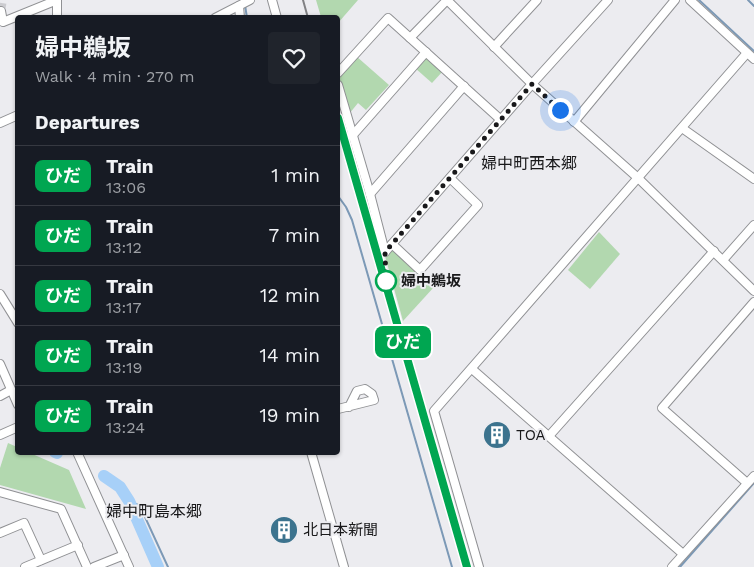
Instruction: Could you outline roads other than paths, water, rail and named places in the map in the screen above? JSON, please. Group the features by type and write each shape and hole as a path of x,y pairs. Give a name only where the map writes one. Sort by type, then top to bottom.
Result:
{"street":[{"path":"20,15 57,0 57,15"},
{"path":"221,15 250,0"},
{"path":"272,0 276,15"},
{"path":"410,38 447,0 532,84 638,178 754,291"},
{"path":"494,47 538,0"},
{"path":"340,92 385,252 608,0"},
{"path":"574,122 675,0"},
{"path":"690,0 754,59"},
{"path":"239,6 240,15"},
{"path":"1,11 3,22 15,17"},
{"path":"340,71 388,18 501,120"},
{"path":"352,136 426,52"},
{"path":"479,567 434,411 747,53"},
{"path":"370,194 464,86"},
{"path":"0,123 15,116"},
{"path":"682,128 754,179"},
{"path":"392,244 420,270 478,205 450,178"},
{"path":"723,260 754,225"},
{"path":"549,436 714,251"},
{"path":"0,294 15,318"},
{"path":"748,483 662,408 754,302"},
{"path":"0,364 15,399"},
{"path":"472,369 683,554"},
{"path":"0,396 11,390"},
{"path":"340,409 349,407"},
{"path":"0,435 15,428"},
{"path":"78,455 129,567"},
{"path":"312,455 344,567"},
{"path":"672,567 754,476"},
{"path":"0,492 61,509 87,567"},
{"path":"0,533 24,523 41,560"},
{"path":"25,567 78,545"},
{"path":"94,567 124,555"}],"waterway":[{"path":"699,0 754,51"},
{"path":"748,0 754,6"},
{"path":"245,5 247,15"},
{"path":"340,199 352,220 452,567"},
{"path":"104,476 120,487 129,501 158,567"},
{"path":"680,567 754,483"},
{"path":"131,504 139,504 168,567"}],"tunnel":[{"path":"1,11 3,0"}],"railway":[{"path":"303,0 307,15"},
{"path":"340,125 467,567"}],"train":[{"name":"ひだ","path":"340,125 467,567"}],"place":[{"name":"婦中鵜坂","path":"386,281"},
{"name":"TOA","path":"497,435"},
{"name":"北日本新聞","path":"284,530"}],"district":[{"name":"婦中町西本郷","path":"529,163"},
{"name":"婦中町島本郷","path":"154,511"}]}
